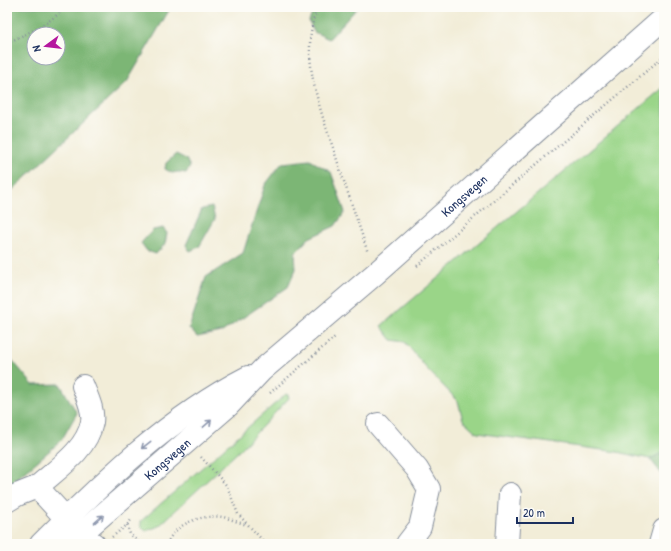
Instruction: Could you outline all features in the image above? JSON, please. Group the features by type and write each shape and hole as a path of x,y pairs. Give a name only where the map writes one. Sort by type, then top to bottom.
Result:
{"main road":[{"name":"Kongsvegen","path":"89,540 228,406 262,370 375,274 664,18"},
{"name":"Kongsvegen","path":"41,544 90,494 177,421 217,392 262,370"},
{"path":"7,501 17,495 37,487 78,450 88,434 92,421 90,405 83,386"},
{"path":"378,424 417,469 429,489 420,526 407,544"},
{"path":"37,487 89,540"},
{"path":"508,544 510,494"},
{"path":"660,544 664,530"}],"path":[{"path":"7,43 42,26 68,7"},
{"path":"318,7 314,17 310,50 314,87 375,274"},
{"path":"413,270 664,56"},
{"path":"265,398 342,331"},
{"path":"194,459 199,455 227,486 238,514 266,544"},
{"path":"89,540 127,525 135,514"},
{"path":"167,544 175,531 184,524 209,517 224,518 248,526"},
{"path":"127,525 130,534 140,544"}],"green space":[{"path":"7,7 171,7 127,82 7,195"},
{"path":"315,7 358,7 329,39 314,32 309,21"},
{"path":"664,87 664,245 659,262 664,268 664,452 650,459 617,452 477,433 463,420 458,401 427,369 405,342 392,340 381,326"},
{"path":"176,154 186,159 190,167 186,173 172,173 165,169 166,163"},
{"path":"310,160 331,172 345,212 335,226 309,238 295,253 296,269 288,287 222,332 197,337 189,328 206,277 243,253 265,185 282,163"},
{"path":"212,207 215,219 199,247 190,251 186,245 202,209"},
{"path":"163,228 167,233 165,244 156,254 147,251 141,243 153,230"},
{"path":"7,354 33,385 60,384 77,413 61,441 7,487"},
{"path":"286,394 289,398 242,448 159,526 146,531 141,527 141,521"},
{"path":"664,452 664,477 650,459"}]}
